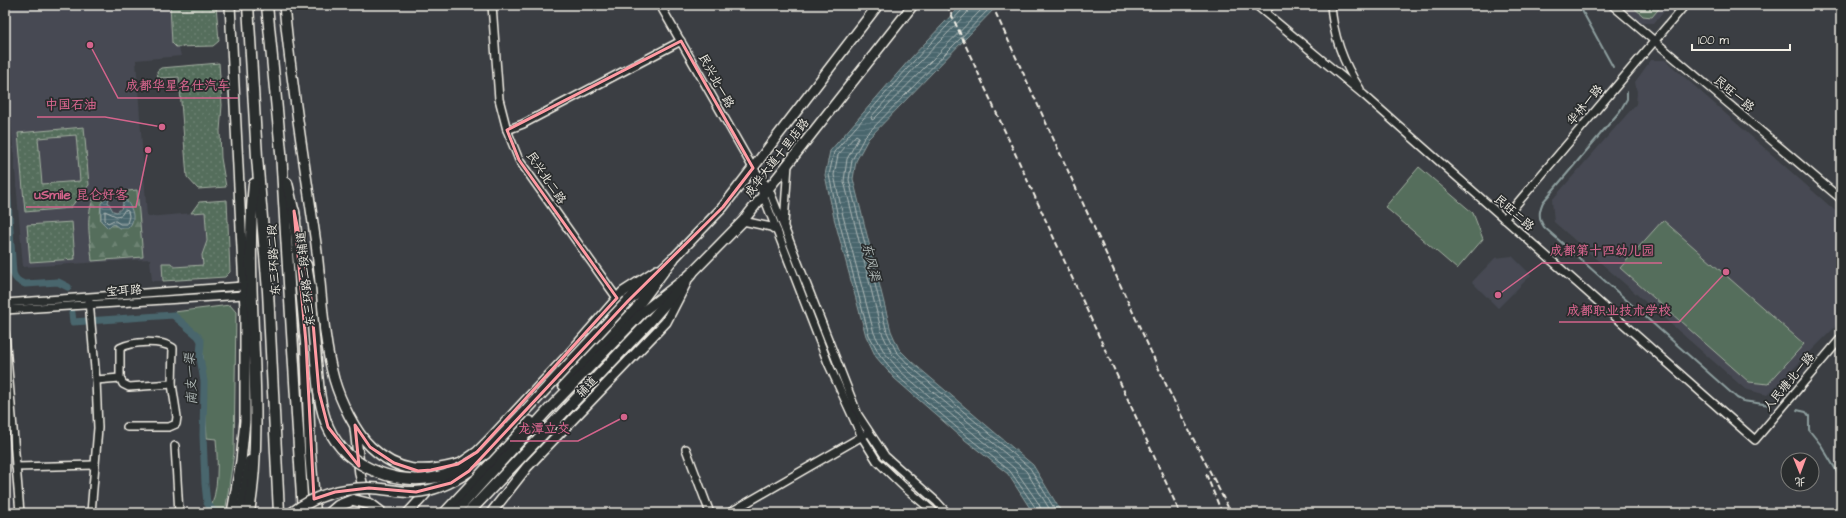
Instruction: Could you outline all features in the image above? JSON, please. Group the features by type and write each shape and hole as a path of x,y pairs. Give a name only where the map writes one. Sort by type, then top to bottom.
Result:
{"highway":[{"path":"242,5 249,20"},
{"name":"东三环路二段","path":"248,5 257,157 268,291 279,513"},
{"name":"东三环路二段","path":"267,5 281,152 303,513"},
{"path":"268,26 274,5"},
{"path":"281,152 294,211 306,290 318,392 328,427 337,442 364,466 386,475 406,479 444,476 464,468 485,454"},
{"path":"249,513 254,481 255,437 246,291 257,157"},
{"path":"292,513 302,505 322,495 369,488 416,492 451,483 469,471 637,306 673,259"},
{"path":"468,513 651,320 692,273"},
{"path":"306,290 314,513"},
{"path":"241,513 255,437"},
{"path":"479,513 496,484"},
{"path":"330,513 338,506 353,500 370,504 382,513"}],"main road":[{"path":"230,5 246,291 245,421 241,461 232,513"},
{"name":"东三环路二段辅道","path":"284,5 288,57 316,246 326,347 335,381 355,425 370,447 394,463 406,468 431,470 458,464"},
{"name":"成华大道十里店路","path":"458,464 477,452 491,438 565,358 623,292 673,259 723,206 878,5"},
{"name":"成华大道十里店路","path":"637,306 692,273 743,220 763,197 913,5"},
{"name":"辅道","path":"491,513 527,467 666,322 692,273"},
{"path":"444,513 637,306"},
{"path":"455,513 548,410 637,306"},
{"path":"355,425 360,474 369,513"},
{"path":"408,513 425,494 458,464"}],"street":[{"name":"民兴北二路","path":"492,5 499,99 507,130 519,160 617,298"},
{"name":"民兴北一路","path":"660,5 752,168"},
{"name":"民旺二路","path":"1256,5 1364,96 1755,440"},
{"path":"1265,12 1271,5"},
{"path":"1331,5 1336,36 1344,61 1364,96"},
{"name":"民旺一路","path":"1612,5 1841,199"},
{"name":"华林一路","path":"1504,219 1685,5"},
{"path":"507,130 523,124 681,41"},
{"path":"781,230 788,164"},
{"path":"752,168 769,189 781,230 828,363 862,437 877,461 904,487 935,513"},
{"path":"752,168 763,197 781,230 858,415 885,456 937,502 947,513"},
{"path":"743,220 781,230"},
{"name":"宝耳路","path":"5,303 88,296 246,291"},
{"name":"宝耳路","path":"5,310 89,305 246,291"},
{"path":"88,296 96,380 98,428 91,513"},
{"path":"5,333 20,513"},
{"name":"人民塘北一路","path":"1755,440 1841,338"},
{"path":"127,427 169,427 176,424 177,416 172,384 173,348 167,344 146,343 126,345 120,348 120,378 123,384 130,387 172,384"},
{"path":"96,380 120,378"},
{"path":"729,513 869,433"},
{"path":"175,446 179,513"},
{"path":"686,449 710,513"},
{"path":"16,467 95,465"}],"highlighted area":[{"path":"681,41 753,168 723,207 628,301 469,471 451,483 416,492 369,488 335,492 314,499 306,343 294,211 310,288 319,392 328,427 359,466 355,425 370,447 394,463 418,471 431,470 458,464 477,452 617,298 519,160 507,130"}],"shaded area":[{"path":"5,5 170,5 172,43 176,47 179,47 181,56 136,60 147,217 205,212 207,241 202,255 203,266 174,267 162,263 163,281 152,281 150,259 23,267 5,47"},
{"path":"1620,5 1670,5 1654,23 1641,23"},
{"path":"1651,60 1665,60 1841,216 1841,321 1767,395 1745,389 1554,222 1552,200 1636,104 1637,92 1635,82"},
{"path":"1512,256 1531,275 1498,308 1472,282 1495,258"}],"green space":[{"path":"170,5 216,5 219,41 213,46 176,47 172,43"},
{"path":"1631,5 1662,5 1652,17 1643,16"},
{"path":"219,63 222,105 220,131 221,158 226,187 198,189 187,177 179,77 158,78 157,71 161,68"},
{"path":"84,127 89,185 70,208 25,212 18,133","holes":["76,135 80,181 42,184 38,138"]},
{"path":"1419,167 1473,213 1483,239 1457,269 1385,207"},
{"path":"137,190 143,257 92,261 89,218 92,202 96,193 111,192 105,198 100,213 101,221 108,228 113,224 116,226 127,200 119,192"},
{"path":"227,200 230,272 225,277 163,281 162,263 171,263 174,267 203,265 202,255 207,241 205,212 191,213 199,202"},
{"path":"1663,220 1804,344 1768,384 1749,382 1620,268"},
{"path":"72,222 75,259 30,262 27,225"},
{"path":"230,305 236,312 234,453 225,513 209,513 215,495 217,458 216,439 207,438 202,338 174,312"}],"water":[{"name":"东风渠","path":"961,5 998,5 868,139 856,161 853,179 891,331 899,349 912,362 1033,465 1062,513 1033,513 1008,474 960,436 894,378 876,357 866,336 834,218 825,175 830,151 910,59"},
{"path":"111,192 108,202 113,211 117,212 122,206 123,200 121,195 130,206 133,220 128,228 119,228 114,224 108,228 101,221 101,203"}],"waterway":[{"path":"1579,5 1613,67"},
{"path":"1627,92 1627,99 1620,111 1543,202 1540,214 1542,224 1737,398 1743,401 1770,405"},
{"name":"南支一渠","path":"5,159 13,273 16,279 25,284 58,282 68,287"},
{"name":"南支一渠","path":"72,313 73,322 173,315 198,336 201,341 200,357 204,382 203,435 205,484 207,503 215,513"},
{"path":"1797,410 1806,412 1809,416 1809,430 1821,445 1836,470 1841,482"}],"railway":[{"path":"947,5 1180,513"},
{"path":"992,5 1169,391 1231,513"},
{"path":"1206,474 1222,513"}],"place":[{"name":"成都华星名仕汽车","path":"90,45"},
{"name":"中国石油","path":"162,127"},
{"name":"uSmile 昆仑好客","path":"148,150"},
{"name":"成都职业技术学校","path":"1726,272"},
{"name":"成都第十四幼儿园","path":"1498,295"},
{"name":"龙潭立交","path":"624,417"}]}
